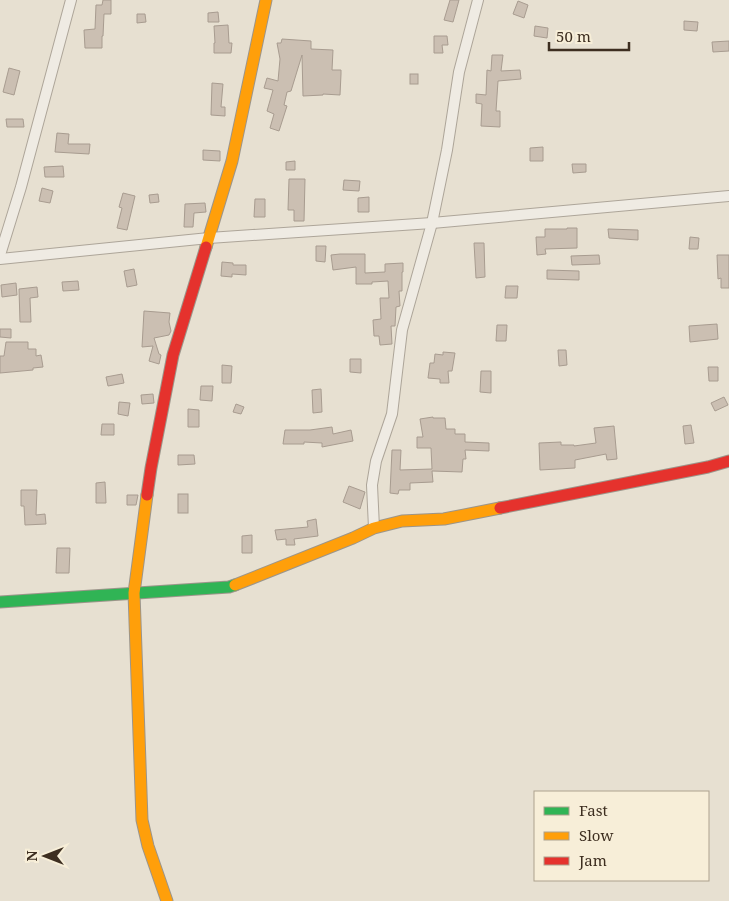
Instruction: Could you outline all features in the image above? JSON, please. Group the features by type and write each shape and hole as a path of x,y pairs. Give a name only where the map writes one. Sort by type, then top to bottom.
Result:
{"street":[{"path":"0,254 21,187 71,0"},
{"path":"167,901 148,846 142,820 134,593 151,468 173,355 232,161 266,0"},
{"path":"374,528 372,485 376,461 392,414 402,330 432,223 447,150 459,72 478,0"},
{"path":"0,259 209,238 432,223 729,196"},
{"path":"0,602 229,587 374,528 402,521 444,519 729,462"}],"building":[{"path":"103,0 111,0 111,14 104,14 102,48 85,48 84,30 95,29 96,5 102,5"},
{"path":"450,0 459,0 453,22 444,20"},
{"path":"518,1 528,5 524,18 513,14"},
{"path":"218,12 219,22 208,22 208,13"},
{"path":"137,14 145,14 146,22 137,23"},
{"path":"684,21 698,22 697,31 684,30"},
{"path":"228,25 229,43 232,43 231,53 214,53 214,26"},
{"path":"535,26 548,28 547,38 534,36"},
{"path":"434,36 447,36 448,45 442,45 443,53 434,53"},
{"path":"282,39 311,41 311,49 333,50 332,70 341,70 341,74 340,95 303,96 302,55 291,91 287,92 284,105 287,106 279,131 270,128 274,114 267,111 273,90 264,88 267,78 278,81 280,59 277,43 281,43"},
{"path":"729,41 729,51 713,52 712,42"},
{"path":"492,55 503,55 501,71 520,70 521,79 498,81 496,111 500,111 500,127 481,126 482,104 476,103 476,94 486,95 487,70 491,71"},
{"path":"9,68 20,71 14,95 3,92"},
{"path":"410,74 418,74 418,84 410,84"},
{"path":"212,83 223,84 221,107 225,107 225,116 211,115"},
{"path":"6,119 23,119 24,127 7,127"},
{"path":"57,133 69,134 68,144 90,144 89,154 55,152"},
{"path":"543,147 543,161 530,161 530,148"},
{"path":"203,150 220,151 220,161 203,160"},
{"path":"295,161 295,170 286,170 286,162"},
{"path":"572,164 586,164 586,172 573,173"},
{"path":"63,166 64,177 45,177 44,167"},
{"path":"289,179 305,179 304,221 294,221 294,210 288,210"},
{"path":"344,180 360,181 359,191 343,190"},
{"path":"42,188 53,191 50,203 39,201"},
{"path":"123,193 135,196 127,230 117,228 122,208 119,207"},
{"path":"158,194 159,202 150,203 149,195"},
{"path":"369,197 369,212 358,212 358,198"},
{"path":"255,199 265,199 265,217 254,217"},
{"path":"205,203 206,212 194,213 193,227 184,227 185,204"},
{"path":"577,228 577,248 545,249 546,254 537,255 536,237 545,237 545,229"},
{"path":"608,229 638,230 638,240 609,238"},
{"path":"690,237 699,238 698,249 689,249"},
{"path":"474,243 484,243 485,277 476,278"},
{"path":"316,246 326,246 325,262 316,261"},
{"path":"365,254 365,273 385,272 385,264 403,263 402,291 399,291 400,306 396,307 395,326 391,326 392,344 380,345 379,336 374,336 373,320 381,319 380,298 389,298 388,281 356,284 356,267 333,270 331,255"},
{"path":"599,255 600,264 572,265 571,256"},
{"path":"717,255 729,255 729,288 721,288 721,278 718,279"},
{"path":"222,262 233,263 233,265 246,265 246,275 232,274 232,277 221,276"},
{"path":"134,269 137,285 127,287 124,271"},
{"path":"547,270 579,271 579,280 547,279"},
{"path":"78,281 79,290 63,291 62,282"},
{"path":"16,283 17,295 2,297 1,285"},
{"path":"506,286 518,286 517,298 505,298"},
{"path":"37,287 38,297 30,298 31,322 20,322 19,289"},
{"path":"144,311 170,313 171,331 169,335 154,338 161,355 159,364 149,361 153,346 142,347"},
{"path":"717,324 718,339 690,342 689,326"},
{"path":"497,325 507,325 506,341 496,341"},
{"path":"0,329 11,329 11,338 0,337"},
{"path":"6,342 28,342 28,349 36,349 36,356 41,355 43,367 33,368 33,370 0,373 0,356 4,356"},
{"path":"558,350 566,350 567,365 559,366"},
{"path":"443,352 455,353 452,371 448,371 449,383 440,383 440,379 428,378 430,363 434,363 435,354 443,355"},
{"path":"350,359 361,359 361,373 350,372"},
{"path":"222,365 232,366 231,383 222,383"},
{"path":"708,367 718,367 718,381 709,381"},
{"path":"481,371 491,371 491,393 480,392"},
{"path":"122,374 124,383 108,386 106,377"},
{"path":"201,386 213,386 212,401 200,400"},
{"path":"321,389 322,412 313,413 312,390"},
{"path":"153,394 154,403 142,404 141,395"},
{"path":"724,397 728,405 715,411 711,403"},
{"path":"119,402 130,403 128,416 118,414"},
{"path":"236,404 244,407 241,414 233,412"},
{"path":"188,409 199,410 199,427 188,427"},
{"path":"445,418 446,429 455,429 455,434 465,434 465,442 489,443 489,451 465,450 466,459 463,459 462,472 432,471 433,482 410,483 410,490 399,490 398,494 390,493 392,450 401,450 400,470 432,469 431,448 417,448 417,437 423,437 420,419"},
{"path":"102,424 114,424 114,435 101,435"},
{"path":"691,425 694,443 685,444 683,426"},
{"path":"614,426 617,459 607,460 606,454 575,460 575,468 540,470 539,443 561,442 561,445 574,446 596,443 594,428"},
{"path":"332,427 333,434 351,430 353,441 322,447 322,443 283,444 285,430 310,430"},
{"path":"178,455 194,455 195,464 178,465"},
{"path":"105,482 106,503 96,503 96,483"},
{"path":"349,486 365,492 360,509 343,502"},
{"path":"21,490 37,490 36,515 45,514 46,524 25,525 24,506 21,506"},
{"path":"178,494 188,494 188,513 178,513"},
{"path":"127,495 138,495 136,505 127,505"},
{"path":"316,519 318,536 294,539 295,545 286,545 286,539 277,540 275,530 308,527 307,521"},
{"path":"252,535 252,553 242,553 242,536"},
{"path":"57,548 70,548 69,573 56,573"}],"traffic: fast":[{"path":"0,602 229,587 235,585"}],"traffic: slow":[{"path":"206,247 232,161 266,0"},
{"path":"147,495 134,593 142,820 148,846 167,901"},
{"path":"235,585 374,528 402,521 444,519 500,508"}],"traffic: jam":[{"path":"147,495 173,355 206,247"},
{"path":"500,508 708,467 729,461"}]}
